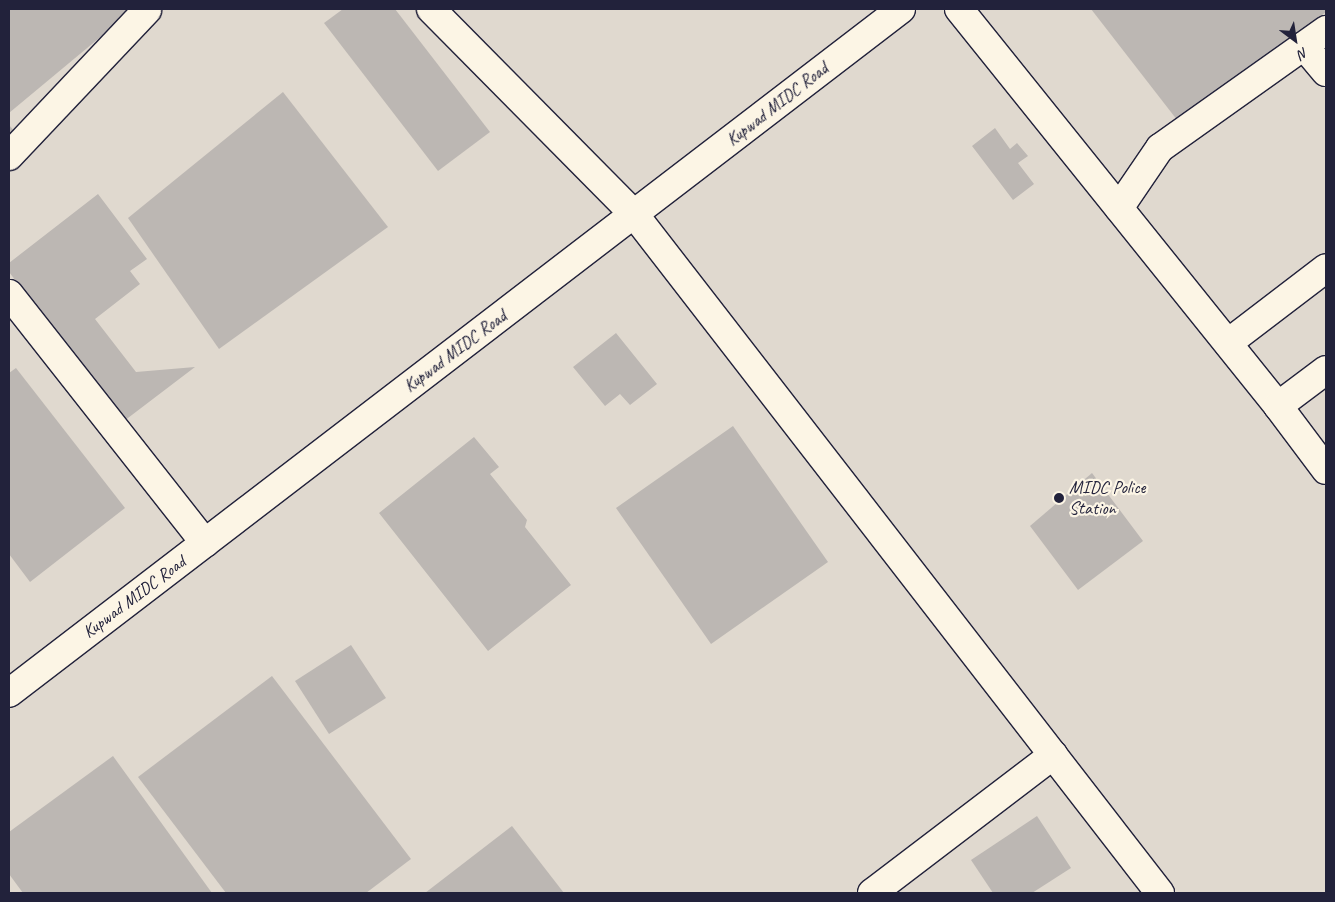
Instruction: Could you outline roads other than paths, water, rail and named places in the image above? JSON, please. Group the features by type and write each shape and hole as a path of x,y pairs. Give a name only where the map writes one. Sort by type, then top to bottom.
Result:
{"street":[{"path":"431,9 634,214 1160,893"},
{"name":"Kupwad MIDC Road","path":"9,693 901,9"},
{"path":"959,9 1228,343 1326,470"},
{"path":"9,156 147,10"},
{"path":"1119,208 1160,148 1326,30"},
{"path":"1304,46 1326,72"},
{"path":"1228,343 1326,268"},
{"path":"9,294 205,543"},
{"path":"1278,406 1326,370"},
{"path":"872,893 1053,754"}],"place":[{"name":"MIDC Police Station","path":"1059,498"}]}
